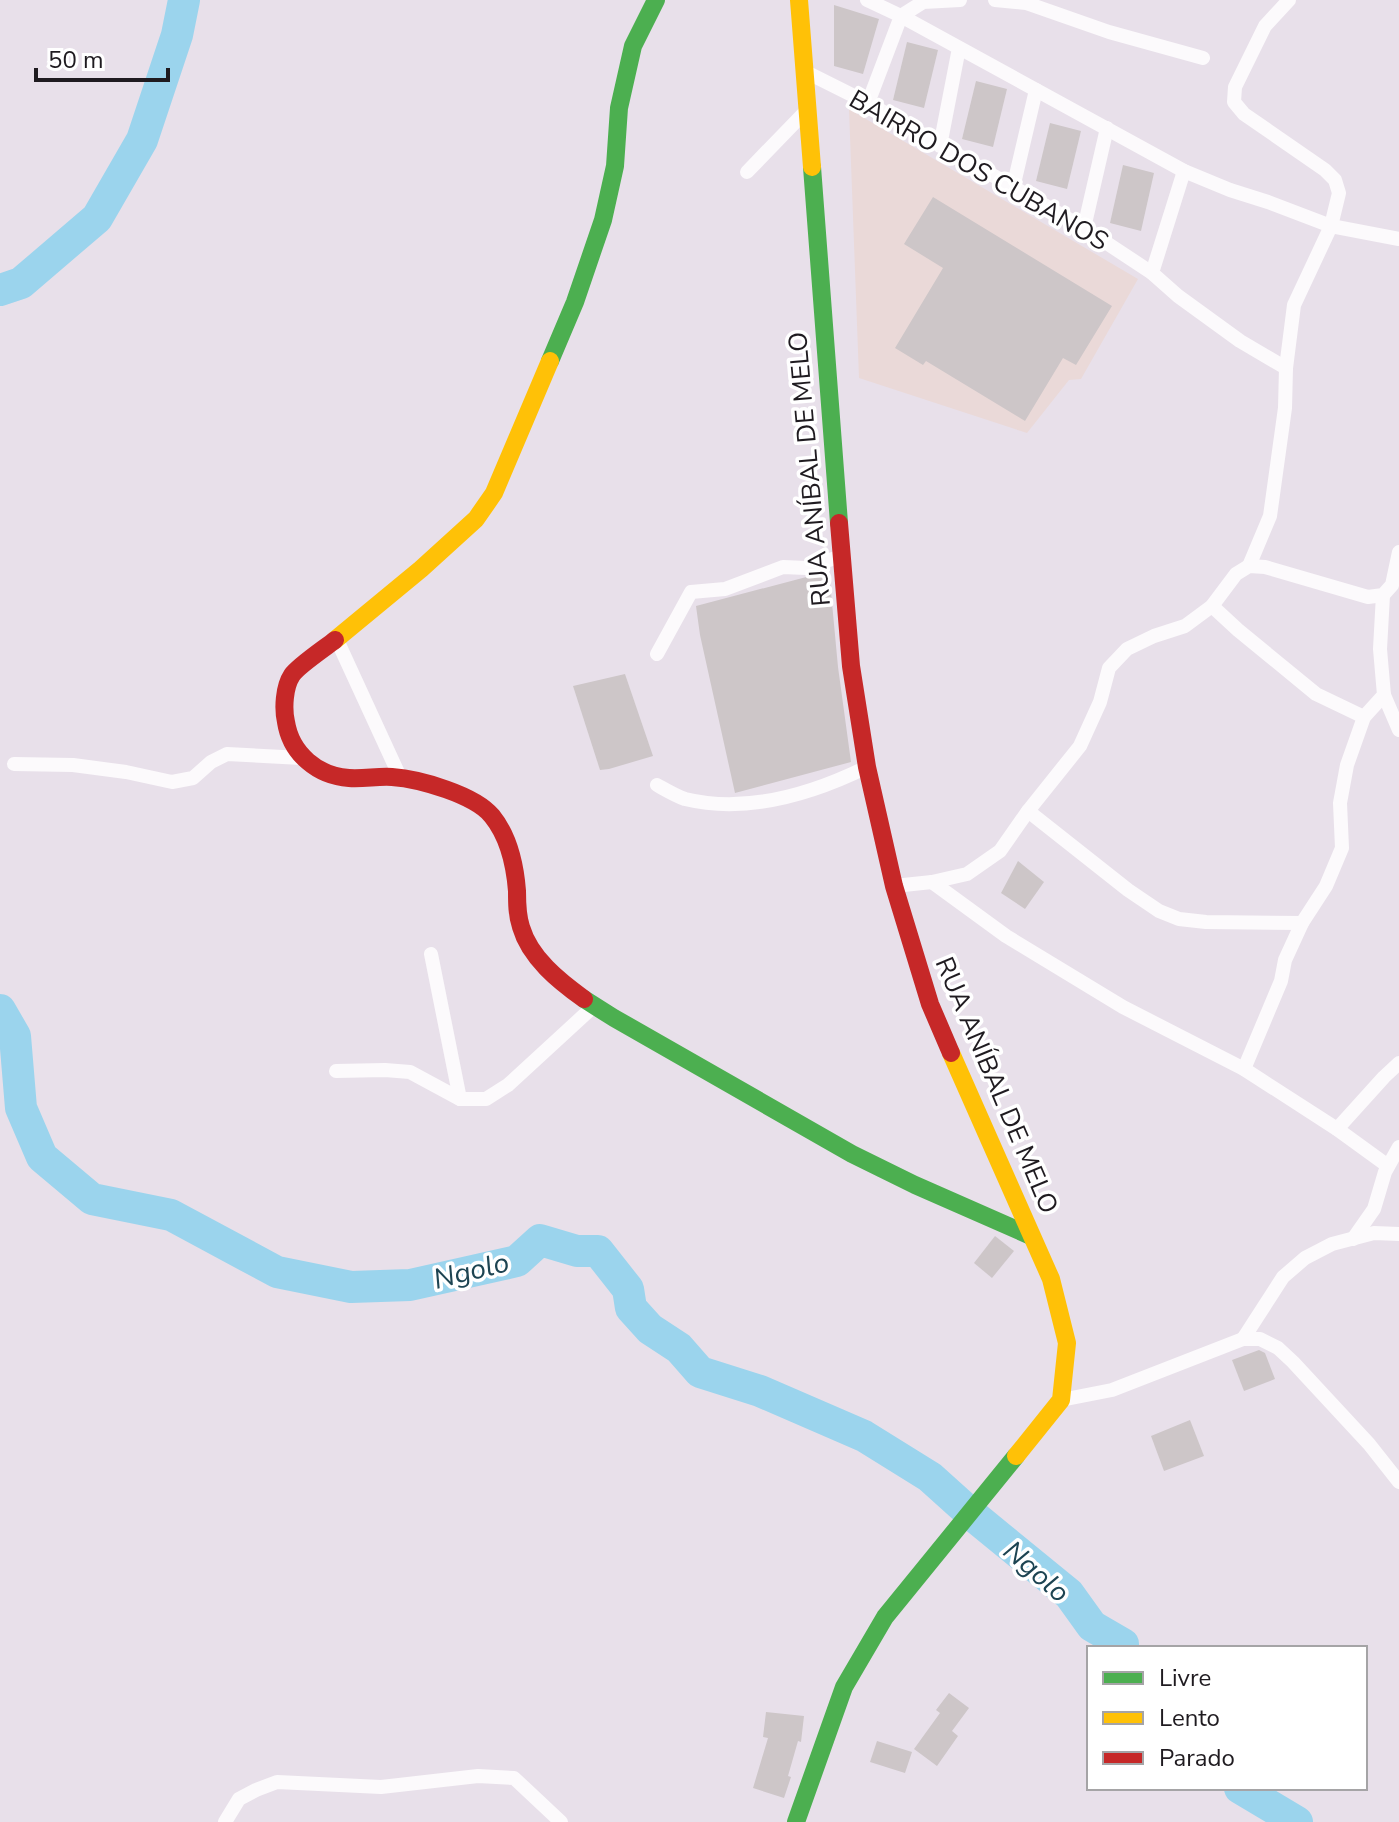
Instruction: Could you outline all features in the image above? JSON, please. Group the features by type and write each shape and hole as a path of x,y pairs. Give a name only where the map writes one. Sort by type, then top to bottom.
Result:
{"street":[{"path":"656,0 633,46 619,108 615,166 603,220 575,302 494,493 476,519 421,569 292,675 285,690 284,714 290,738 302,758 321,771 342,777 400,777 476,802 497,822 508,846 516,878 520,926 531,951 552,973 594,1006 878,1168 1031,1236"},
{"name":"RUA ANÍBAL DE MELO","path":"799,0 841,556 851,666 867,767 894,886 930,1004 1051,1279 1067,1343 1061,1400"},
{"path":"867,0 1184,171 1331,226 1399,239"},
{"path":"868,103 901,16 923,2 960,0"},
{"path":"995,0 1026,3 1109,32 1203,58"},
{"path":"1249,566 1270,516 1285,408 1286,368 1294,305 1331,226 1339,193 1335,180 1325,170 1244,114 1234,102 1235,87 1265,26 1289,0"},
{"path":"940,146 959,48"},
{"name":"BAIRRO DOS CUBANOS","path":"804,71 868,103 1084,228 1152,273 1230,333 1286,368"},
{"path":"1013,188 1036,90"},
{"path":"747,172 807,110"},
{"path":"1084,228 1107,128"},
{"path":"1152,273 1184,171"},
{"path":"1399,552 1392,585 1383,595 1380,649 1384,695 1399,730"},
{"path":"657,654 691,592 725,589 783,567 806,568 841,556"},
{"path":"894,886 967,874 1000,851 1080,746 1100,702 1109,668 1127,649 1185,626 1212,606 1236,574 1249,566 1265,567 1368,597 1383,595"},
{"path":"1212,606 1316,694 1364,717"},
{"path":"337,640 400,777"},
{"path":"1244,1069 1281,981 1285,960 1302,923 1326,886 1342,848 1340,803 1347,765 1364,717 1384,695"},
{"path":"14,764 73,765 172,782 193,778 211,762 227,754 302,758"},
{"path":"657,785 683,798 714,803 743,803 775,800 807,791 867,767"},
{"path":"1028,811 1159,911 1179,919 1206,922 1302,923"},
{"path":"932,882 1006,936 1123,1007 1244,1069 1388,1166"},
{"path":"431,954 460,1099"},
{"path":"336,1071 410,1072 460,1099 486,1099 508,1085 594,1006"},
{"path":"1337,1129 1399,1063"},
{"path":"1353,1239 1374,1209 1388,1166 1399,1147"},
{"path":"1243,1339 1283,1277 1305,1258 1332,1244 1374,1233 1399,1234"},
{"path":"796,1822 844,1687 885,1617 1061,1400 1112,1390 1243,1339 1260,1339 1278,1348 1293,1362 1369,1444 1399,1482"},
{"path":"225,1822 239,1799 277,1782 381,1787 478,1776 514,1778 561,1822"}],"shaded area":[{"path":"849,109 1138,279 1081,379 1069,380 1027,433 859,378"}],"building":[{"path":"834,5 879,19 863,74 834,66"},
{"path":"907,42 938,50 924,108 893,100"},
{"path":"976,81 1007,89 993,147 962,139"},
{"path":"1050,123 1081,131 1067,189 1036,181"},
{"path":"1123,165 1154,173 1141,231 1110,223"},
{"path":"933,197 1112,306 1076,365 1063,358 1025,421 926,361 923,365 895,348 943,268 904,244"},
{"path":"829,571 851,762 735,793 696,606"},
{"path":"625,674 653,756 600,770 573,686"},
{"path":"1018,861 1044,882 1025,909 1001,893"},
{"path":"995,1236 1014,1251 992,1278 974,1263"},
{"path":"1259,1350 1265,1353 1275,1379 1244,1391 1232,1360"},
{"path":"1190,1420 1204,1456 1164,1471 1151,1436"},
{"path":"949,1693 969,1708 952,1731 958,1736 937,1766 914,1749 940,1713 936,1710"},
{"path":"766,1712 804,1716 801,1742 798,1741 784,1798 753,1788 768,1738 763,1737"},
{"path":"877,1741 912,1752 905,1773 870,1762"}],"waterway":[{"path":"0,290 21,283 97,218 142,140 177,35 184,0"},
{"name":"Ngolo","path":"0,1010 15,1036 21,1108 42,1157 92,1199 171,1215 277,1272 351,1287 410,1285 517,1261 540,1240 577,1251 598,1251 628,1289 631,1308 650,1329 679,1348 700,1372 760,1391 864,1436 930,1477 1069,1594 1092,1626 1123,1646"},
{"name":"Ngolo","path":"1243,1790 1297,1822"}],"traffic: fast":[{"path":"550,361 575,302 603,220 615,166 619,108 633,46 656,0"},
{"path":"812,167 839,523"},
{"path":"584,999 852,1154 1031,1236"},
{"path":"796,1822 844,1687 885,1617 1016,1456"}],"traffic: slow":[{"path":"799,0 812,167"},
{"path":"335,640 476,519 494,493 550,361"},
{"path":"951,1053 1051,1279 1067,1343 1061,1400 1016,1456"}],"traffic: jam":[{"path":"839,523 851,666 867,767 894,886 930,1004 951,1053"},
{"path":"335,640 295,671 287,686 284,705 286,722 300,753 327,773 355,778 392,777 417,781 446,789 484,808 503,833 513,861 519,918 525,938 546,968 584,999"}]}
